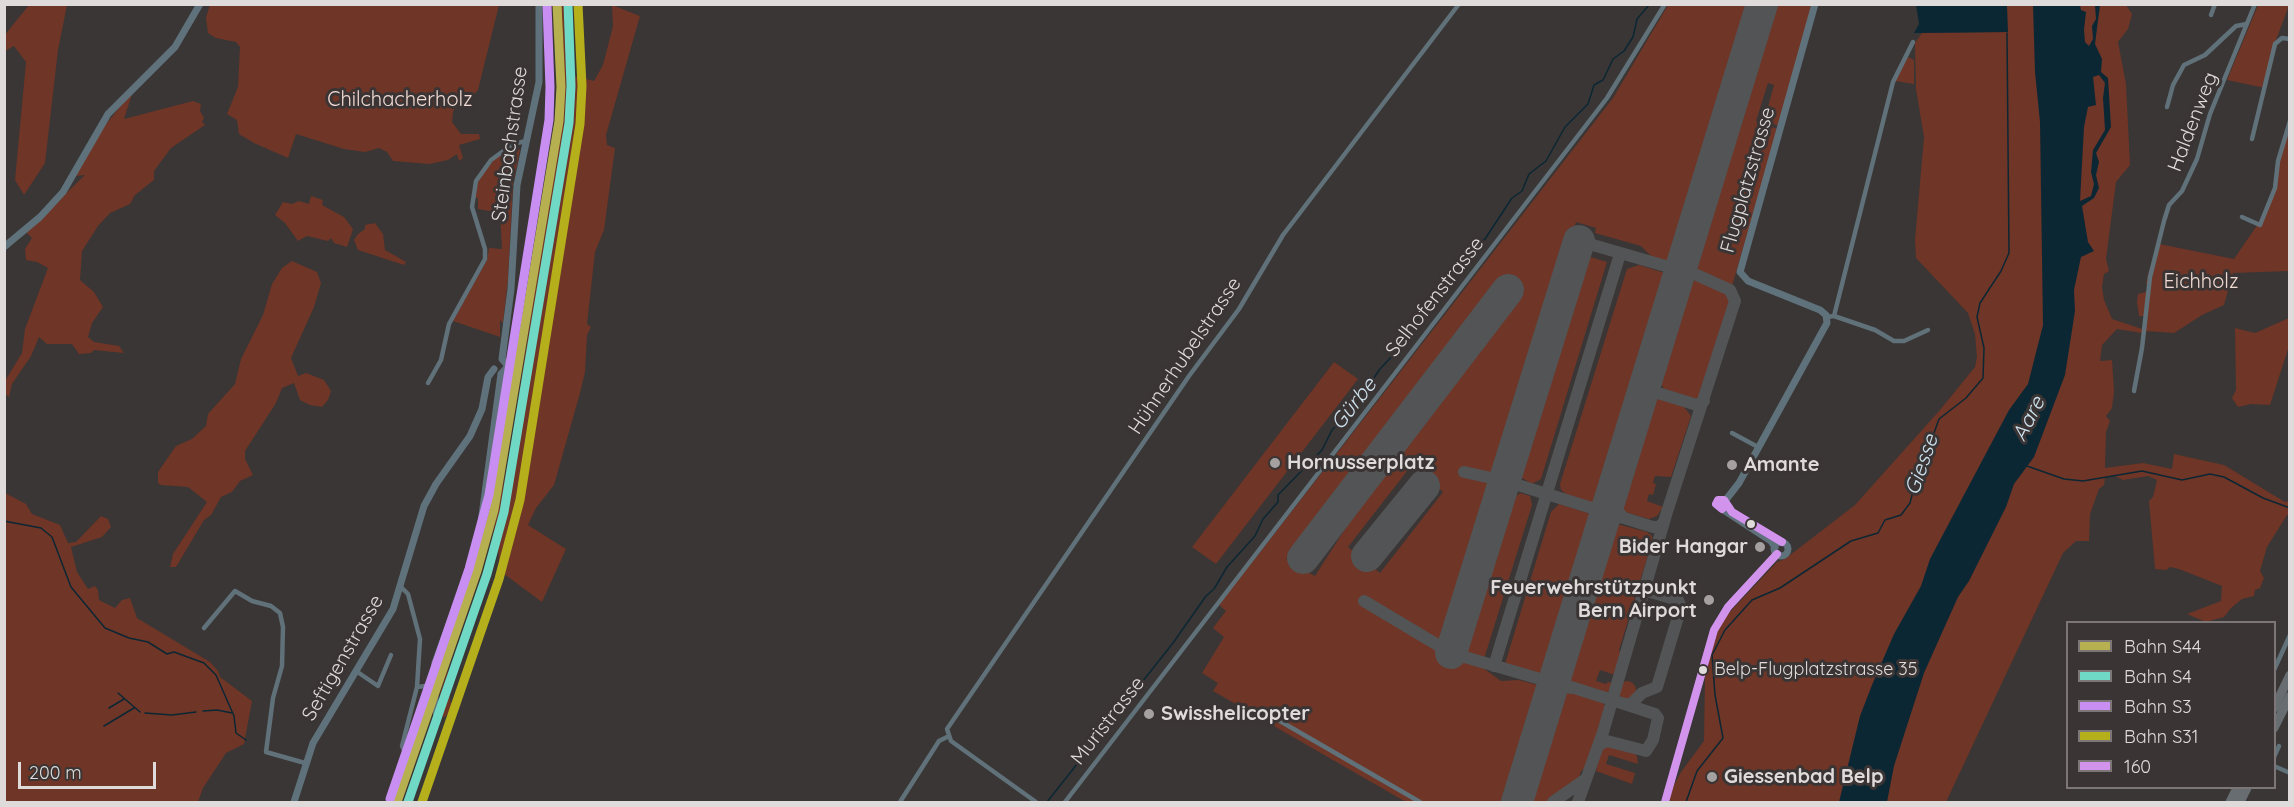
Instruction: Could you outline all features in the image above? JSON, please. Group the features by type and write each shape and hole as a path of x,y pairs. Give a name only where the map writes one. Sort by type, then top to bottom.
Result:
{"highway":[{"path":"2276,704 2289,675"},
{"path":"2276,724 2289,696"}],"street":[{"path":"4,247 40,217 63,192 102,122 123,97 175,47 201,4"},
{"name":"Steinbachstrasse","path":"407,802 435,725 438,704 433,685 434,670 478,545 501,374 508,368 502,360 511,290 517,185 539,82 539,4"},
{"name":"Hühnerhubelstrasse","path":"900,802 939,741 947,734 1189,376 1239,309 1283,235 1459,4"},
{"name":"Selhofenstrasse","path":"1175,658 1607,99 1665,4"},
{"name":"Flugplatzstrasse","path":"1815,4 1740,272 1748,281 1831,316"},
{"path":"2211,15 2215,4"},
{"name":"Haldenweg","path":"2134,391 2142,348 2150,278 2169,204 2182,191 2197,159 2210,114 2255,4"},
{"path":"2167,107 2173,85 2184,65 2205,55 2236,26 2247,24"},
{"path":"2253,139 2275,44 2282,38 2289,39"},
{"path":"1724,505 1739,483 1831,316 1893,82 1913,42"},
{"path":"2242,217 2260,225 2276,188 2278,161 2289,121"},
{"path":"428,383 441,360 449,324 484,259 485,249 472,207 476,181 491,160 513,144 526,141"},
{"path":"1831,316 1899,341 1928,330"},
{"path":"501,374 494,369 496,361 502,360"},
{"name":"Seftigenstrasse","path":"294,802 305,764 319,732 385,623 401,587 424,506 436,484 470,436 482,409 489,374 494,369"},
{"path":"1732,433 1758,447"},
{"path":"1724,505 1787,545 1788,550 1784,555 1776,550 1771,541 1724,505"},
{"path":"1665,802 1714,630 1734,601 1782,542"},
{"path":"390,802 406,754 402,746 417,687 420,639 408,594 401,587"},
{"path":"204,628 235,591 271,606 280,613 283,622 282,666 273,698 266,752 305,764"},
{"path":"2276,665 2289,635"},
{"path":"356,671 378,686 392,654"},
{"name":"Muristrasse","path":"1065,802 1175,658"},
{"path":"417,687 433,685"},
{"path":"1273,717 1420,802"},
{"path":"947,734 1036,802"},
{"path":"2276,753 2279,746"}],"green space":[{"name":"Chilchacherholz","path":"210,4 499,5 478,90 474,94 461,95 453,112 452,122 461,134 479,134 480,139 459,145 463,158 459,161 457,154 448,160 429,164 393,161 387,152 379,148 365,152 344,149 296,134 288,158 254,143 239,134 237,120 227,114 238,87 240,47 236,42 216,38 208,33 206,18"},
{"path":"29,5 67,5 58,50 45,163 24,195 15,180 26,62 14,46 5,51 4,36"},
{"path":"559,5 568,5 574,76 594,81 603,65 613,26 612,5 640,16 606,135 607,145 615,148 604,230 595,252 587,324 591,327 587,335 585,372 554,485 536,508 528,525 566,549 542,602 500,571 498,548 491,543 510,452 561,121 563,87"},
{"path":"1668,5 1751,5 1670,265 1652,257 1641,246 1595,233 1596,228 1576,222 1445,645 1366,598 1362,604 1451,658 1483,668 1501,681 1519,680 1541,686 1506,802 1406,802 1213,691 1218,683 1202,673 1224,637 1213,628 1226,611 1219,605 1613,98","holes":["1503,276 1519,290 1393,454 1315,576 1286,559","1411,466 1443,492 1380,573 1348,547"]},
{"path":"1775,5 1813,5 1779,126 1764,121 1774,85 1768,83 1756,121 1778,129 1732,286 1696,271 1694,262"},
{"path":"2003,5 2126,5 2132,14 2128,29 2118,42 2126,84 2130,165 2116,182 2106,259 2109,271 2104,274 2102,287 2104,300 2112,319 2142,329 2142,333 2117,329 2102,345 2100,361 2112,360 2114,392 2112,408 2106,416 2110,421 2106,432 2105,468 2143,463 2172,469 2174,454 2224,465 2285,502 2289,501 2289,515 2267,547 2260,571 2264,578 2260,588 2255,590 2254,596 2242,599 2224,617 2204,621 2187,614 2221,601 2222,586 2179,569 2170,567 2166,570 2155,569 2149,501 2153,497 2157,480 2148,476 2123,480 2115,476 2105,478 2090,514 2089,541 2076,541 2063,553 1946,802 1670,802 1670,793 1681,772 1704,741 1705,676 1715,632 1727,615 1777,562 1785,559 1855,505 1940,410 1975,367 1977,357 1975,334 1968,313 1916,258 1915,240 1924,137 1916,89 1915,43 1922,33 2004,32"},
{"path":"2258,5 2289,5 2275,43 2265,88 2227,80"},
{"path":"1908,57 1914,60 1914,84 1895,81"},
{"path":"133,91 124,119 193,101 201,104 200,111 204,118 202,122 205,125 171,148 154,171 154,180 135,195 130,204 110,213 98,226 82,251 80,280 94,292 103,307 92,323 88,337 94,342 119,346 124,353 94,350 91,353 79,354 72,344 47,344 39,337 31,356 12,384 9,397 5,394 5,381 22,353 25,329 48,268 37,262 26,260 25,249 32,238 26,232 85,175 76,176 97,135"},
{"name":"Eichholz","path":"2289,121 2289,271 2233,273 2224,305 2202,315 2174,333 2145,331 2145,316 2139,316 2138,294 2146,292 2149,287 2146,283 2159,244 2234,259 2262,218 2275,189 2277,168"},
{"path":"514,147 520,150 513,184 508,279 503,323 500,320 500,337 453,321 487,260 489,248 502,249 500,213 478,209 478,198 474,198 479,179 494,160"},
{"path":"311,196 323,200 322,205 344,217 353,229 347,247 334,243 331,238 328,241 307,236 298,241 285,223 275,215 283,202 292,204 299,201 309,204"},
{"path":"375,223 383,234 385,250 406,262 404,265 358,250 354,240 365,229 365,225"},
{"path":"1587,256 1607,262 1541,479 1532,484 1522,478 1520,471"},
{"path":"292,261 317,272 321,283 314,307 291,358 298,376 306,373 324,380 331,391 328,400 322,407 310,405 300,400 294,383 282,388 276,403 245,451 245,459 253,475 240,481 232,492 221,497 211,515 204,520 176,567 170,567 173,554 207,502 188,487 161,485 158,483 158,472 176,446 192,439 206,426 208,414 235,384 241,359 263,315 272,284 282,268"},
{"path":"1639,265 1668,274 1597,504 1566,494 1561,490 1560,484 1627,269"},
{"path":"1692,281 1700,281 1725,291 1732,299 1703,394 1696,399 1664,389 1658,379 1685,290"},
{"path":"2289,318 2289,346 2270,405 2251,404 2238,407 2232,398 2236,390 2235,328 2255,333"},
{"name":"Hornusserplatz","path":"1334,362 1358,379 1216,564 1192,547"},
{"path":"1660,399 1684,407 1691,416 1671,477 1655,476 1653,483 1656,484 1653,495 1649,494 1647,501 1663,507 1657,516 1649,519 1625,512 1620,504 1649,406 1654,400"},
{"path":"5,493 26,504 32,514 60,525 68,543 76,542 101,516 108,519 111,527 102,537 71,547 77,572 88,589 95,586 99,600 115,608 122,600 130,598 137,618 210,662 220,677 252,701 244,744 226,753 203,788 198,802 5,802"},
{"path":"1520,493 1530,496 1532,505 1484,659 1464,654 1511,501"},
{"path":"1559,504 1594,515 1544,677 1505,664 1551,512"},
{"path":"1617,524 1647,532 1652,536 1652,542 1619,650 1621,655 1615,675 1600,670 1596,681 1606,684 1613,683 1610,691 1603,694 1572,684 1567,676 1612,529"},
{"path":"448,670 452,709 445,717 441,716 440,694"},
{"path":"1623,681 1631,681 1636,686 1634,697 1623,699 1618,694 1618,686"},
{"path":"1566,691 1600,700 1606,707 1588,766 1581,771 1578,782 1547,802 1527,802 1560,697"},
{"path":"1606,744 1630,750 1637,756 1638,764 1609,755 1606,764 1635,773 1632,784 1596,771 1602,746"}],"water":[{"path":"1916,5 2007,5 2008,32 1914,33 1919,24"},
{"name":"Aare","path":"2033,5 2080,5 2081,10 2086,12 2085,42 2089,46 2093,39 2092,26 2096,19 2095,5 2100,5 2095,44 2102,59 2101,72 2108,78 2111,127 2096,153 2099,162 2096,175 2099,188 2094,198 2082,206 2088,242 2094,251 2081,257 2074,290 2075,311 2065,375 2034,457 2014,484 2006,507 1969,581 1958,597 1924,673 1894,766 1887,802 1839,802 1860,716 1894,634 1921,586 1930,559 2009,410 2028,384 2043,325 2040,122 2035,72","holes":["2099,75 2105,83 2103,98 2105,130 2093,150 2091,172 2094,184 2091,196 2080,201 2084,127 2088,107 2096,105 2093,77"]}],"waterway":[{"name":"Gürbe","path":"1047,802 1173,643 1206,596 1214,589 1227,567 1255,536 1263,519 1278,502 1278,495 1322,450 1332,430 1356,404 1380,369 1396,352 1401,335 1441,297 1448,280 1473,247 1485,239 1512,198 1522,191 1529,174 1546,161 1565,127 1588,104 1594,85 1603,80 1613,59 1624,51 1633,37 1637,19 1650,4"},
{"name":"Giesse","path":"1686,802 1697,771 1723,738 1715,695 1712,655 1725,630 1752,600 1780,588 1851,541 1878,533 1885,520 1901,515 1910,503 1920,464 1925,458 1939,419 1966,398 1983,378 1984,348 1977,317 1980,303 2001,271 2009,253 2007,33"},
{"path":"2027,466 2064,479 2083,481 2142,471 2182,480 2210,474 2224,477 2263,498 2290,508"},
{"path":"4,521 41,528 52,537 71,587 105,628 129,638 148,642 167,654 174,652 204,663 216,675 234,716 236,733 246,740"},
{"path":"118,693 140,712"},
{"path":"109,708 124,699"},
{"path":"104,726 134,708"},
{"path":"203,711 217,710 232,713"},
{"path":"145,713 172,715 196,712"}],"taxiway":[{"path":"1579,241 1693,274"},
{"path":"1578,802 1603,732 1666,515 1735,301 1730,290 1688,271 1684,263 1687,249"},
{"path":"1494,666 1620,254"},
{"path":"1676,287 1682,277 1692,274"},
{"path":"1648,375 1650,387 1658,393 1697,405 1704,401"},
{"path":"1639,404 1648,394 1658,393"},
{"path":"1464,472 1505,481 1653,527 1659,527 1664,522"},
{"path":"1612,494 1613,507 1623,517"},
{"path":"1600,532 1609,520 1623,517"},
{"path":"1625,704 1631,704 1642,693 1657,687 1681,607 1678,600 1647,591 1643,592"},
{"path":"1364,601 1451,653 1571,688"},
{"path":"1559,664 1560,677 1568,686 1609,699"},
{"path":"1548,701 1558,689 1570,687"},
{"path":"1599,745 1607,741 1646,751 1653,740 1658,718 1655,714 1603,697"},
{"path":"1553,802 1586,779"}],"runway":[{"path":"1517,802 1762,4"},
{"path":"1451,653 1579,241"},
{"path":"1303,558 1508,290"},
{"path":"1367,556 1424,486"}],"rail line":[{"name":"S44","path":"397,802 477,571 494,510 559,121 561,87 557,4"},
{"name":"S4","path":"408,802 487,574 504,512 569,123 571,86 568,4"},
{"name":"S31","path":"422,802 499,579 520,500 580,124 582,86 578,4"},
{"name":"S3","path":"390,799 469,569 489,495 549,120 547,5"}],"transit line":[{"name":"160","path":"1726,505 1722,509 1716,504 1718,500 1724,500 1732,512 1782,542"},
{"name":"160","path":"1665,802 1714,630 1728,607 1777,554"}],"place":[{"name":"Hornusserplatz","path":"1275,463"},
{"name":"Amante","path":"1732,465"},
{"name":"Bider Hangar","path":"1760,547"},
{"name":"Feuerwehrstützpunkt Bern Airport","path":"1709,600"},
{"name":"Belp-Flugplatzstrasse 35","path":"1703,670"},
{"name":"Swisshelicopter","path":"1149,714"},
{"name":"Giessenbad Belp","path":"1712,777"}]}
